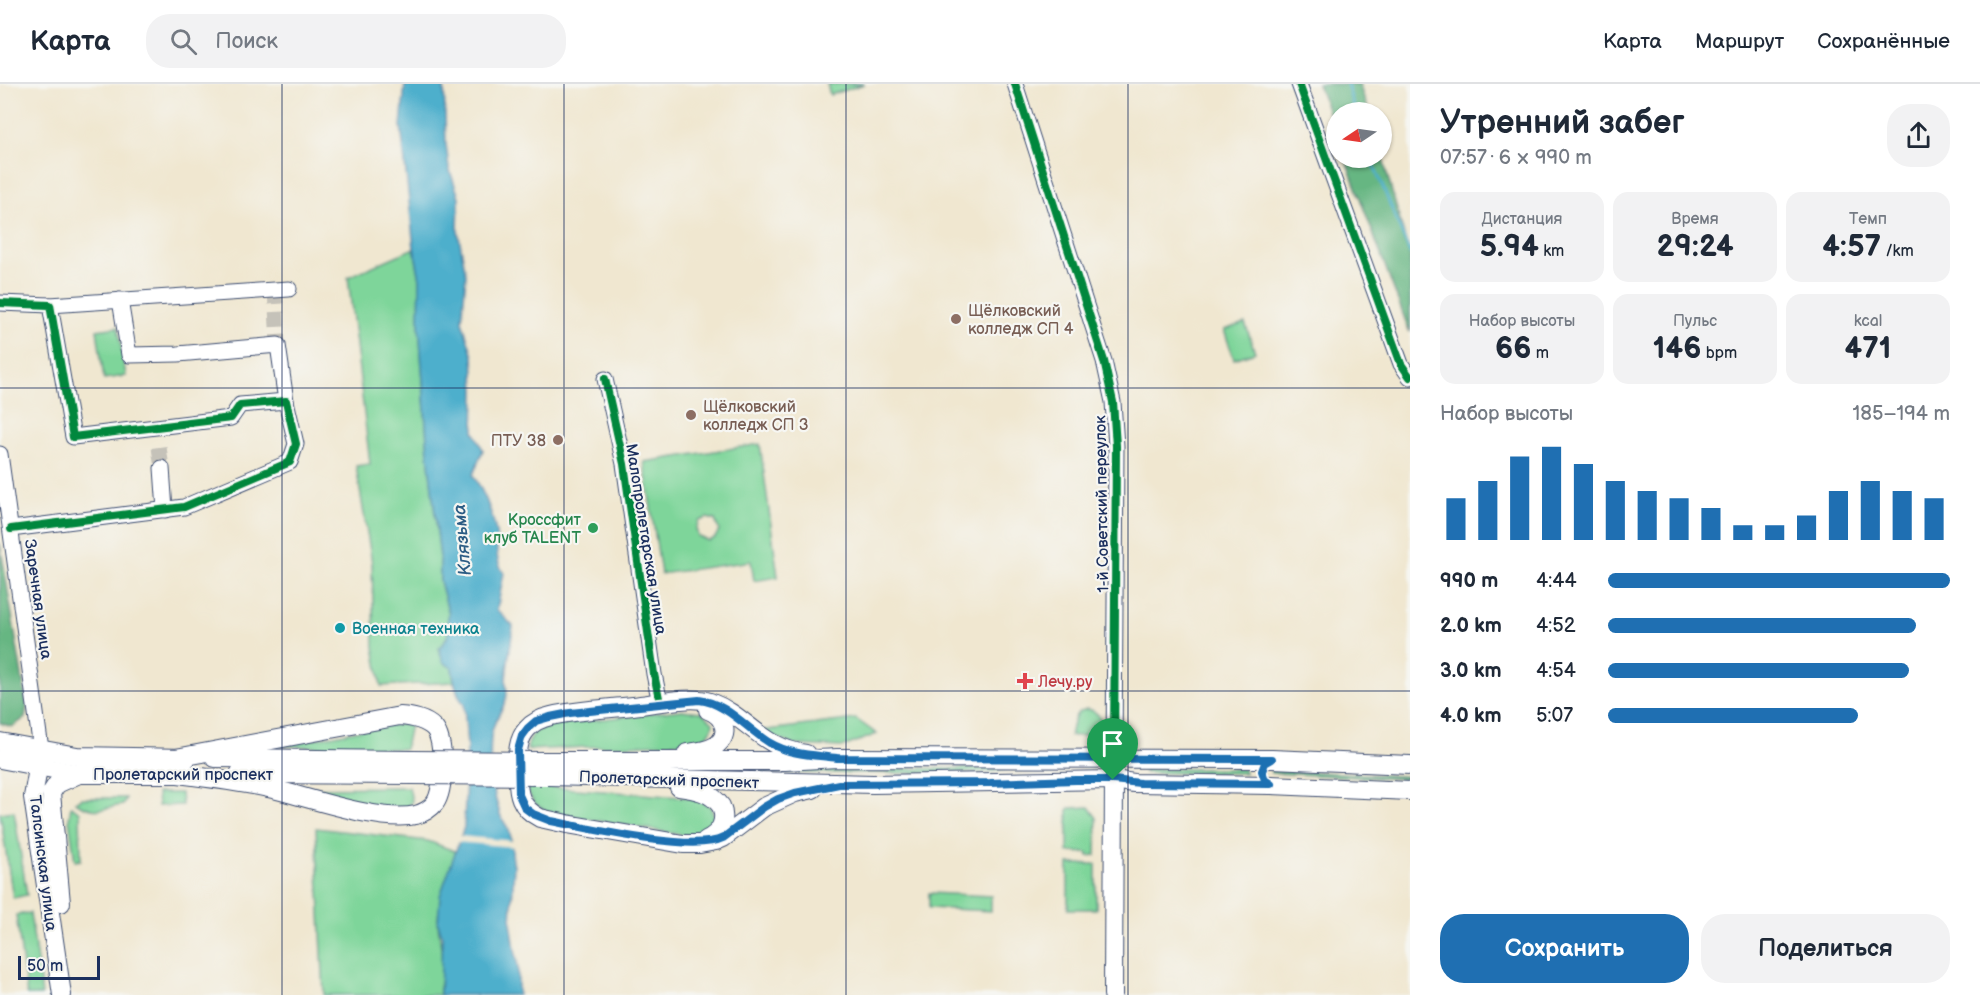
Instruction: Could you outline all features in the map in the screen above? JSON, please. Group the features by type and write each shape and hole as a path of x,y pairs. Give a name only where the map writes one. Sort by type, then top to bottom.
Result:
{"main road":[{"path":"837,758 797,753 780,748 721,707 710,702 699,700 669,702 570,713 536,721 528,728 519,742 518,787 525,808 551,821 666,841 700,844 716,842 723,838 778,799 839,784"},
{"path":"575,768 690,753 717,745 724,733 723,720 712,712 669,702"},
{"path":"400,716 415,718 429,724 438,734 442,747 441,786 438,797 431,807 416,815 373,813 177,766 400,716"},
{"name":"Пролетарский проспект","path":"0,742 79,774 177,766 575,768 837,758 1272,759 1410,765"},
{"name":"Пролетарский проспект","path":"0,759 77,756 177,766"},
{"name":"Талсинская улица","path":"40,758 33,797 62,995"},
{"path":"1113,995 1114,758"},
{"path":"1271,784 1265,780 1262,771 1265,763 1272,759"},
{"name":"Пролетарский проспект","path":"575,768 839,784 1113,780 1134,783 1271,784 1410,791"},
{"path":"575,768 690,788 708,795 721,806 723,821 721,828 713,837 700,844"},
{"name":"Талсинская улица","path":"75,995 58,880 58,853 51,793 57,784 79,774"}],"street":[{"name":"1-й Советский переулок","path":"1016,84 1104,361 1113,402 1116,446 1114,758"},
{"path":"1299,84 1401,364 1410,377"},
{"path":"0,303 50,305 289,288"},
{"path":"11,529 184,507 290,462 296,444 286,401 278,345 178,354 129,355 120,300"},
{"path":"50,305 73,437 231,418 240,405 286,401"},
{"name":"Малопролетарская улица","path":"605,379 624,464 654,674 669,702"},
{"name":"Заречная улица","path":"0,454 40,758"},
{"path":"162,468 165,510"}],"green space":[{"path":"827,84 864,84 830,95"},
{"path":"1318,84 1359,84 1365,102 1326,102 1326,107"},
{"path":"1349,168 1385,168 1410,250 1410,333"},
{"path":"414,248 420,279 419,324 428,454 440,557 440,581 449,614 447,637 439,648 440,654 452,668 454,682 381,686 374,647 372,563 356,466 370,464 348,277"},
{"path":"1245,323 1255,352 1234,359 1224,330"},
{"path":"118,327 126,376 104,379 97,330"},
{"path":"760,444 778,577 754,581 751,561 661,574 644,462","holes":["707,518 715,520 719,530 715,538 708,541 698,536 696,529 699,521"]},
{"path":"0,543 27,706 25,718 12,727 0,723"},
{"path":"1088,709 1101,719 1102,735 1070,736 1073,722 1079,712"},
{"path":"681,710 701,712 713,722 709,734 690,742 527,750 534,733 552,725"},
{"path":"856,719 877,734 843,747 794,745 760,731"},
{"path":"410,724 405,749 279,746 385,725"},
{"path":"1013,768 993,772 964,773 713,772 714,770"},
{"path":"1144,769 1244,769 1245,773 1144,773"},
{"path":"1271,770 1400,776 1410,777 1410,779 1271,773"},
{"path":"409,787 412,801 407,809 381,808 293,788"},
{"path":"526,787 694,798 710,806 714,816 712,825 702,835 683,835 552,813 535,803"},
{"path":"157,793 181,793 182,805 158,806"},
{"path":"82,798 126,798 123,805 99,810 75,802"},
{"path":"71,806 80,812 81,860 75,861 69,819"},
{"path":"1089,807 1097,818 1096,855 1088,856 1088,853 1068,852 1068,810"},
{"path":"14,811 27,895 13,898 0,813"},
{"path":"316,828 428,841 457,852 439,909 438,925 442,961 440,995 324,995"},
{"path":"1068,864 1096,864 1096,909 1068,909"},
{"path":"929,893 991,896 991,911 929,908"},
{"path":"30,913 42,995 27,995 16,915"}],"water":[{"name":"Клязьма","path":"405,84 444,84 446,144 449,168 459,197 458,231 466,275 462,321 473,356 474,431 483,450 473,475 492,517 498,558 504,573 497,610 513,626 506,681 507,697 492,732 490,756 497,805 509,831 514,866 511,923 518,968 518,995 440,995 442,937 438,923 440,896 464,827 467,747 464,704 457,692 452,668 443,662 439,648 447,637 449,614 440,581 440,557 428,454 419,324 420,279 414,248 401,126"}],"pier":[{"path":"458,836 514,841 515,847 457,842"}],"waterway":[{"path":"1347,84 1352,102"},
{"path":"1375,168 1410,253"}],"tunnel":[{"path":"275,289 278,345"},
{"path":"159,447 162,468"}],"cycle path":[{"path":"1015,84 1104,361 1113,402 1116,446 1114,758"},
{"path":"1299,84 1401,364 1410,377"},
{"path":"0,303 50,305 73,437 231,418 240,405 286,401 296,444 290,462 184,507 11,529"},
{"path":"605,379 624,464 660,703"}],"place":[{"name":"Щёлковский колледж СП 4","path":"956,319"},
{"name":"Щёлковский колледж СП 3","path":"691,415"},
{"name":"ПТУ 38","path":"558,440"},
{"name":"Кроссфит клуб TALENT","path":"593,528"},
{"name":"Военная техника","path":"340,628"},
{"name":"Лечу.ру","path":"1025,681"}],"route":[{"path":"705,700 721,707 780,748 797,753 837,758 1272,759 1265,763 1262,771 1265,780 1271,784 1129,783 1113,780 839,784 778,799 716,842 683,844 540,818 525,808 521,802 518,787 518,750 519,742 528,728 536,721 550,717 677,701 705,700"}]}
